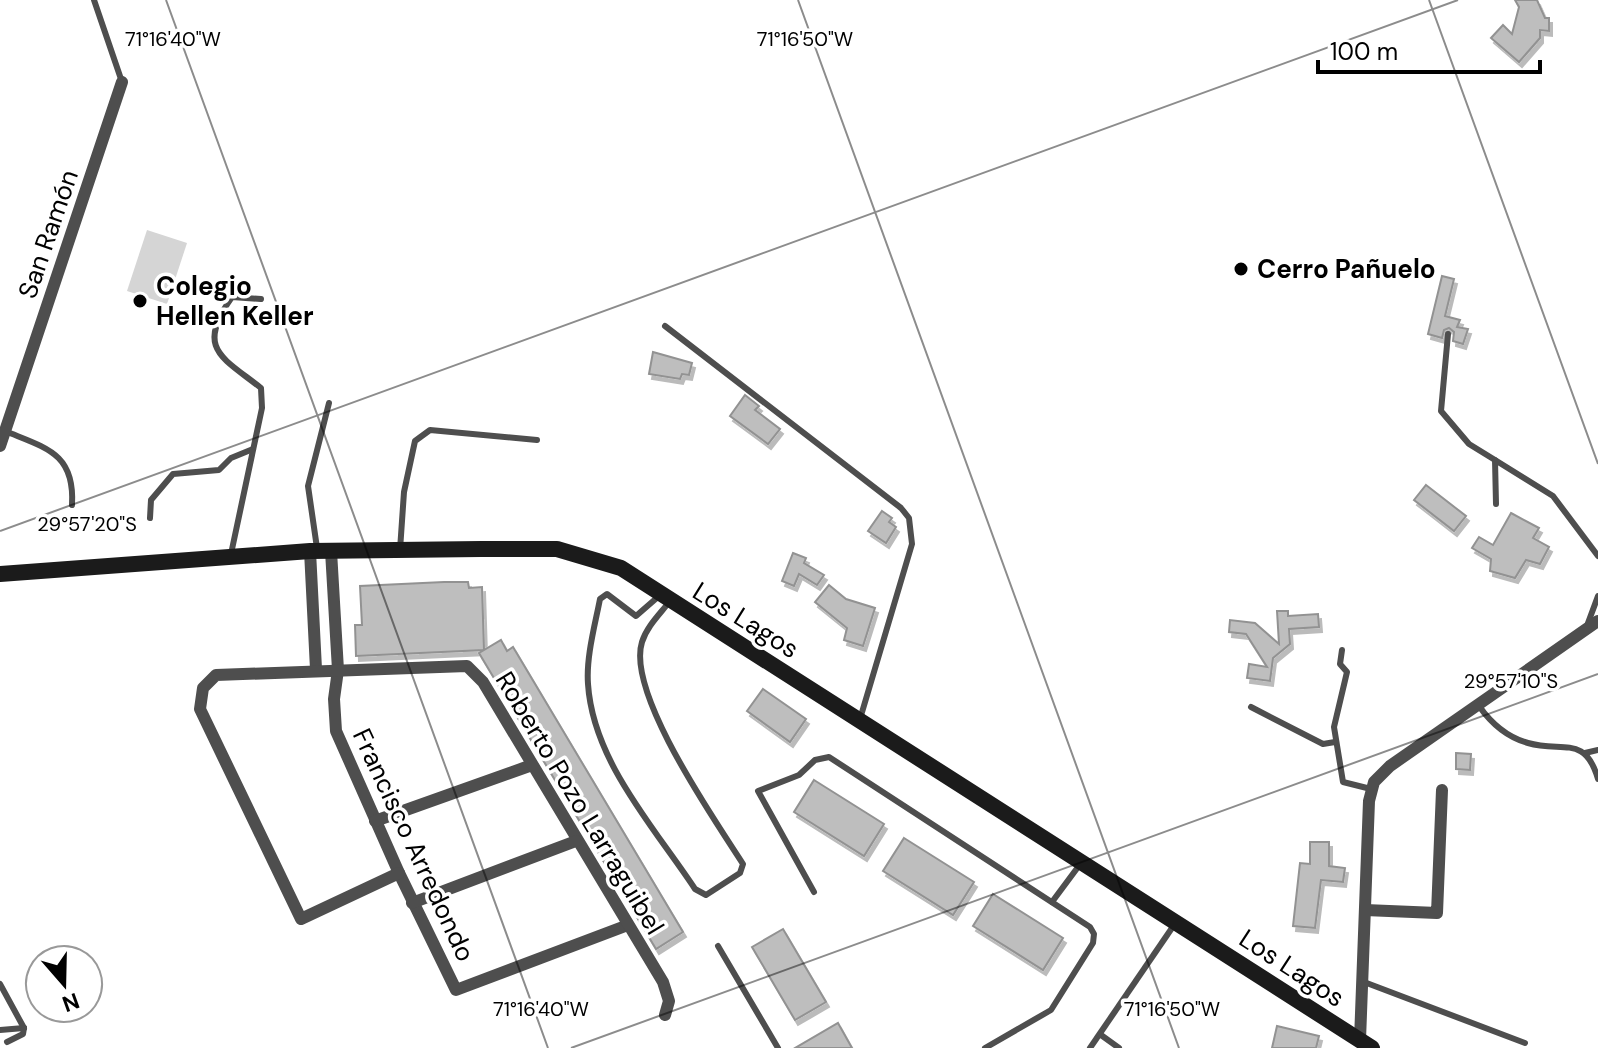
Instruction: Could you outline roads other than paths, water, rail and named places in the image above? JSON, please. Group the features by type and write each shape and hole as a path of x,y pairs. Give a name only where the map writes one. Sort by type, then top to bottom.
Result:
{"main road":[{"name":"Los Lagos","path":"0,574 320,551 400,550 557,549 621,568 1366,1044"}],"street":[{"name":"San Ramón","path":"0,446 122,82"},
{"path":"316,669 320,551"},
{"name":"Francisco Arredondo","path":"320,551 338,670 334,699 336,731 412,903 456,990 628,925"},
{"path":"1366,1044 1362,981 1371,789 1390,766 1598,621"},
{"name":"Roberto Pozo Larraguibel","path":"399,873 301,919 200,709 203,688 216,675 316,669 467,666 483,682 663,982 669,1001 665,1015"},
{"path":"375,821 532,765"},
{"path":"1365,910 1437,913 1442,790"},
{"path":"412,903 576,841"}],"lane":[{"path":"94,0 122,82"},
{"path":"230,557 262,408 261,388 220,359 215,344 217,318 232,297 261,299"},
{"path":"665,326 901,508 909,518 912,544 860,719"},
{"path":"1448,334 1441,411 1469,444 1553,496 1598,556"},
{"path":"320,551 308,486 329,403"},
{"path":"400,550 404,492 415,441 430,430 537,440"},
{"path":"5,431 55,451 73,483 72,505"},
{"path":"150,518 151,500 173,474 219,470 231,458 253,449"},
{"path":"1495,460 1496,504"},
{"path":"607,594 636,616 665,598 641,644 642,665 651,700 679,764 743,864 740,873 706,895 695,889 613,767 590,695 588,680 600,599 607,594"},
{"path":"1579,635 1590,621 1598,596"},
{"path":"1342,650 1340,664 1347,672 1334,727 1343,782 1371,789"},
{"path":"1479,706 1500,729 1518,740 1537,745 1572,747 1585,753 1598,750"},
{"path":"1251,707 1323,744 1335,742"},
{"path":"1585,753 1598,779"},
{"path":"814,892 758,791 799,775 815,760 829,757 1090,927 1094,934 1093,943 1051,1010 985,1048"},
{"path":"1052,902 1081,862"},
{"path":"1090,1048 1176,922"},
{"path":"718,946 778,1048"},
{"path":"1362,981 1525,1043"},
{"path":"0,984 24,1028 23,1034 7,1042"},
{"path":"0,1030 24,1028"},
{"path":"1101,1035 1119,1048"}],"place":[{"name":"Cerro Pañuelo","path":"1241,269"},
{"name":"Colegio Hellen Keller","path":"140,301"}]}
